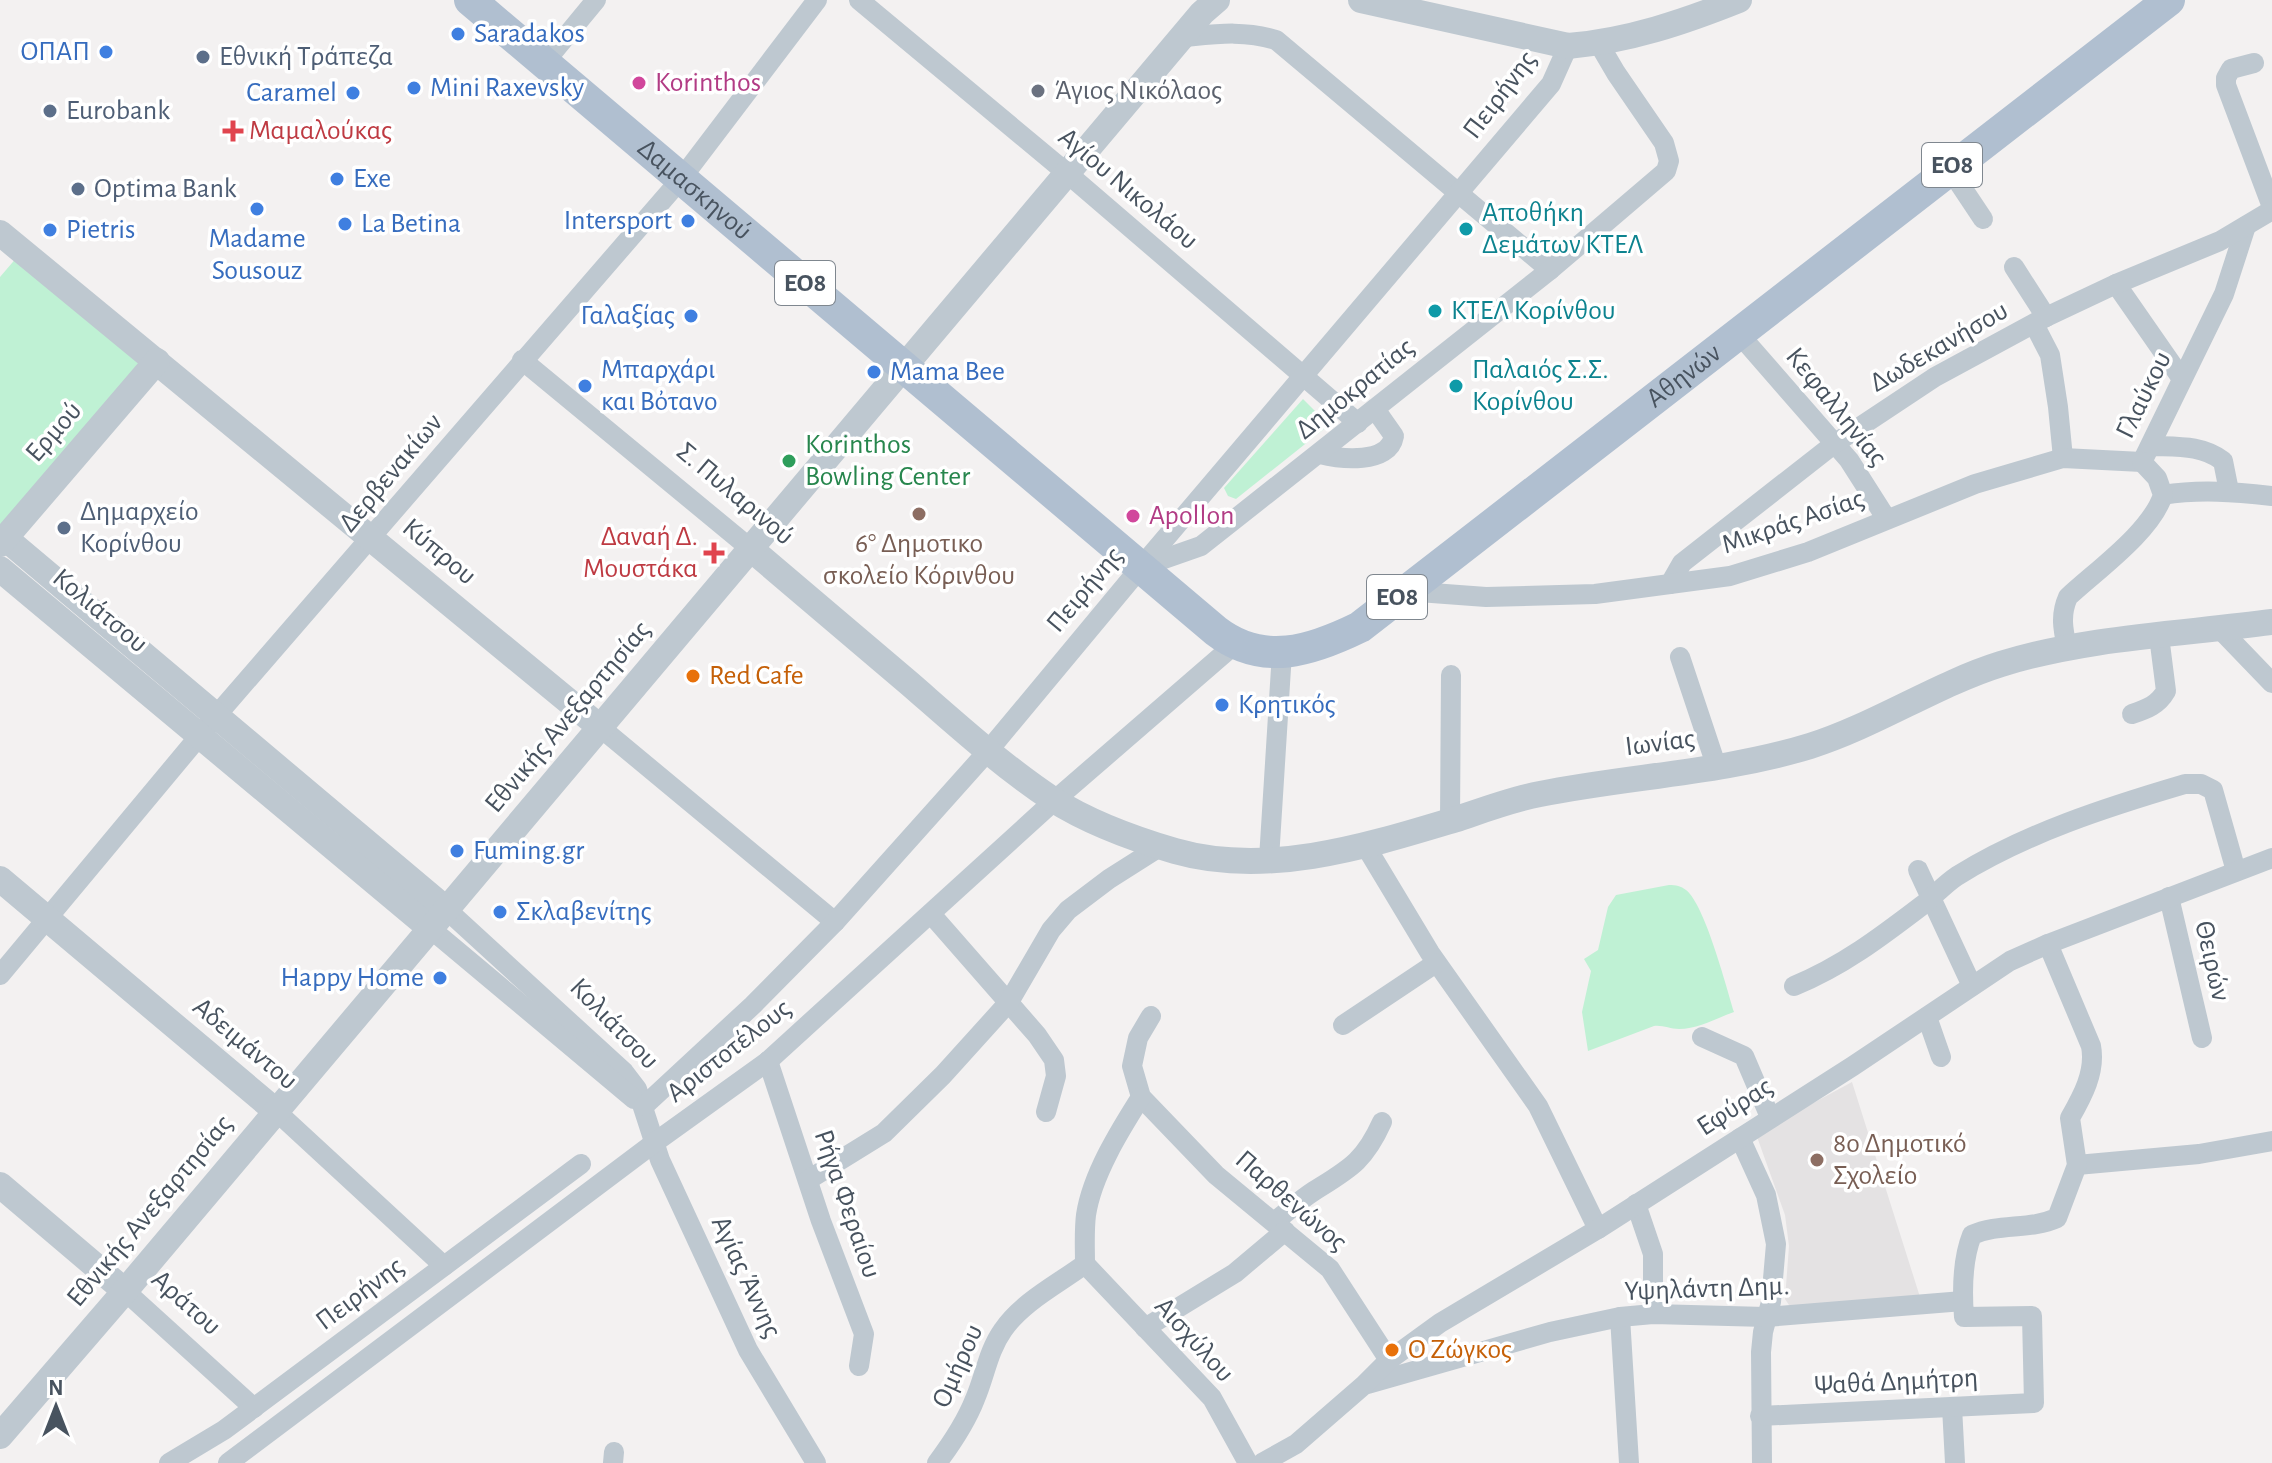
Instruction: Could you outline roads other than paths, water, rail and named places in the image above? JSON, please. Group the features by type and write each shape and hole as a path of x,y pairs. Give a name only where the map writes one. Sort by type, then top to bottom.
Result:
{"main road":[{"name":"Δαμασκηνού","path":"470,0 1141,567"},
{"name":"Αθηνών","path":"1234,645 1282,652 1309,650 1360,627 2169,0"},
{"name":"ΕΟ8","path":"1141,567 1234,645"}],"street":[{"path":"544,63 596,0"},
{"name":"Δερβενακίων","path":"0,975 522,360 681,179 817,0"},
{"name":"Αγίου Νικολάου","path":"859,0 1068,174 1358,423"},
{"name":"Εθνικής Ανεξαρτησίας","path":"0,1436 1217,0"},
{"path":"1361,0 1568,46 1599,44 1696,17 1739,0"},
{"path":"1184,37 1254,33 1276,40 1550,270"},
{"name":"Δημοκρατίας","path":"1141,567 1201,546 1550,270 1666,171 1669,161 1664,143 1599,44"},
{"name":"Πειρήνης","path":"644,1106 753,1005 835,922 988,751 1551,84 1568,46"},
{"path":"2254,63 2231,69 2226,85 2272,209"},
{"path":"1949,168 1983,219"},
{"name":"Δωδεκανήσου","path":"1670,584 1682,563 1834,444 1935,377 2040,320 2116,284 2220,241 2272,209"},
{"name":"Γλαύκου","path":"2163,495 2147,454 2224,294 2246,226"},
{"name":"Κύπρου","path":"1,237 373,538 835,922"},
{"path":"2014,267 2040,320 2050,355 2063,458"},
{"path":"2116,284 2182,379"},
{"name":"Κεφαλληνίας","path":"1739,334 1849,460 1886,518"},
{"name":"Σ. Πυλαρινού","path":"522,360 751,549 988,751 1055,800"},
{"name":"Ερμού","path":"2,541 157,361"},
{"path":"1320,454 1342,460 1365,458 1384,451 1393,442 1394,436 1375,409"},
{"name":"Μικράς Ασίας","path":"1405,591 1486,597 1595,594 1730,576 1795,556 1975,484 2063,458 2204,449 2223,461 2229,491"},
{"path":"2067,648 2062,621 2068,597 2140,530 2160,504 2163,495 2186,491 2229,491 2272,496"},
{"name":"Κολιάτσου","path":"2,541 209,726 439,919 644,1106"},
{"name":"Κολιάτσου","path":"0,569 209,726"},
{"name":"Ιωνίας","path":"1055,800 1110,827 1161,846 1207,858 1312,856 1365,845 1532,795 1590,784 1717,768 1809,746 1876,721 1999,664 2067,648 2272,622"},
{"path":"2220,629 2272,683"},
{"path":"2132,714 2152,706 2162,699 2166,691 2159,636"},
{"name":"Αριστοτέλους","path":"228,1463 768,1061 1055,800 1234,645"},
{"path":"1269,859 1282,652"},
{"path":"1680,657 1717,768"},
{"path":"1450,821 1451,675"},
{"path":"1794,986 1851,959 1932,898 1953,878 2016,845 2089,815 2185,784 2201,784 2213,790 2236,871"},
{"path":"1365,845 1436,963 1538,1106 1598,1229"},
{"path":"808,1180 884,1133 943,1075 1009,1002 1044,941 1068,910 1161,846"},
{"name":"Εφύρας","path":"1262,1462 1296,1444 1389,1360 1440,1323 1598,1229 1853,1066 2010,961 2272,858"},
{"path":"1918,870 1972,986"},
{"name":"Αδειμάντου","path":"0,879 277,1112 444,1266"},
{"name":"Θειρών","path":"2169,897 2202,1038"},
{"path":"931,914 1037,1035 1054,1060 1056,1076 1046,1112"},
{"path":"1963,1301 1967,1247 1972,1235 1984,1230 2042,1224 2057,1218 2077,1165 2070,1118 2080,1101 2094,1060 2048,944"},
{"path":"1343,1025 1436,963"},
{"path":"1085,1264 1085,1226 1090,1198 1119,1131 1141,1097 1132,1066 1138,1038 1151,1016"},
{"path":"1927,1017 1941,1057"},
{"path":"1702,1037 1744,1056 1770,1117"},
{"name":"Ρήγα Φεραίου","path":"768,1061 864,1334 859,1366"},
{"name":"Παρθενώνος","path":"1141,1097 1216,1175 1330,1269 1389,1360"},
{"name":"Αγίας Άννης","path":"644,1106 654,1143 748,1350 816,1463"},
{"path":"1145,1328 1235,1273 1311,1192 1350,1170 1382,1122"},
{"path":"1740,1138 1766,1195 1773,1217 1776,1244 1771,1302 1761,1352 1762,1463"},
{"path":"2077,1165 2199,1154 2272,1141"},
{"name":"Πειρήνης","path":"169,1463 224,1430 581,1164"},
{"name":"Αράτου","path":"0,1185 125,1291 254,1408"},
{"path":"1636,1204 1653,1254 1653,1314"},
{"name":"Αισχύλου","path":"1085,1264 1212,1398 1262,1462"},
{"name":"Ομήρου","path":"937,1463 964,1423 989,1355 1003,1329 1017,1314 1085,1264"},
{"name":"Υψηλάντη Δημ.","path":"1364,1385 1550,1332 1620,1317 1653,1314 1766,1317 1963,1301"},
{"name":"Ψαθά Δημήτρη","path":"1760,1416 2034,1403 2032,1316 1964,1317 1963,1301"},
{"path":"1620,1317 1629,1463"},
{"path":"1952,1407 1955,1463"}],"place":[{"name":"Saradakos","path":"458,34"},
{"name":"ΟΠΑΠ","path":"106,52"},
{"name":"Εθνική Τράπεζα","path":"203,57"},
{"name":"Korinthos","path":"639,83"},
{"name":"Mini Raxevsky","path":"414,88"},
{"name":"Άγιος Νικόλαος","path":"1038,91"},
{"name":"Caramel","path":"353,93"},
{"name":"Eurobank","path":"50,111"},
{"name":"Μαμαλούκας","path":"233,131"},
{"name":"Exe","path":"337,179"},
{"name":"Optima Bank","path":"78,189"},
{"name":"Madame Sousouz","path":"257,209"},
{"name":"Intersport","path":"688,221"},
{"name":"La Betina","path":"345,224"},
{"name":"Αποθήκη Δεμάτων ΚΤΕΛ","path":"1466,229"},
{"name":"Pietris","path":"50,230"},
{"name":"ΚΤΕΛ Κορίνθου","path":"1435,311"},
{"name":"Γαλαξίας","path":"691,316"},
{"name":"Mama Bee","path":"874,372"},
{"name":"Μπαρχάρι και Βὀτανο","path":"585,386"},
{"name":"Παλαιός Σ.Σ. Κορίνθου","path":"1456,386"},
{"name":"Korinthos Bowling Center","path":"789,461"},
{"name":"6° Δημοτικο σκολείο Κόρινθου","path":"919,514"},
{"name":"Apollon","path":"1133,516"},
{"name":"Δημαρχείο Κορίνθου","path":"64,528"},
{"name":"Δαναή Δ. Μουστάκα","path":"714,553"},
{"name":"Red Cafe","path":"693,676"},
{"name":"Κρητικός","path":"1222,705"},
{"name":"Fuming.gr","path":"457,851"},
{"name":"Σκλαβενίτης","path":"500,912"},
{"name":"Happy Home","path":"440,978"},
{"name":"8ο Δημοτικό Σχολείο","path":"1817,1160"},
{"name":"Ο Ζώγκος","path":"1392,1350"}]}
